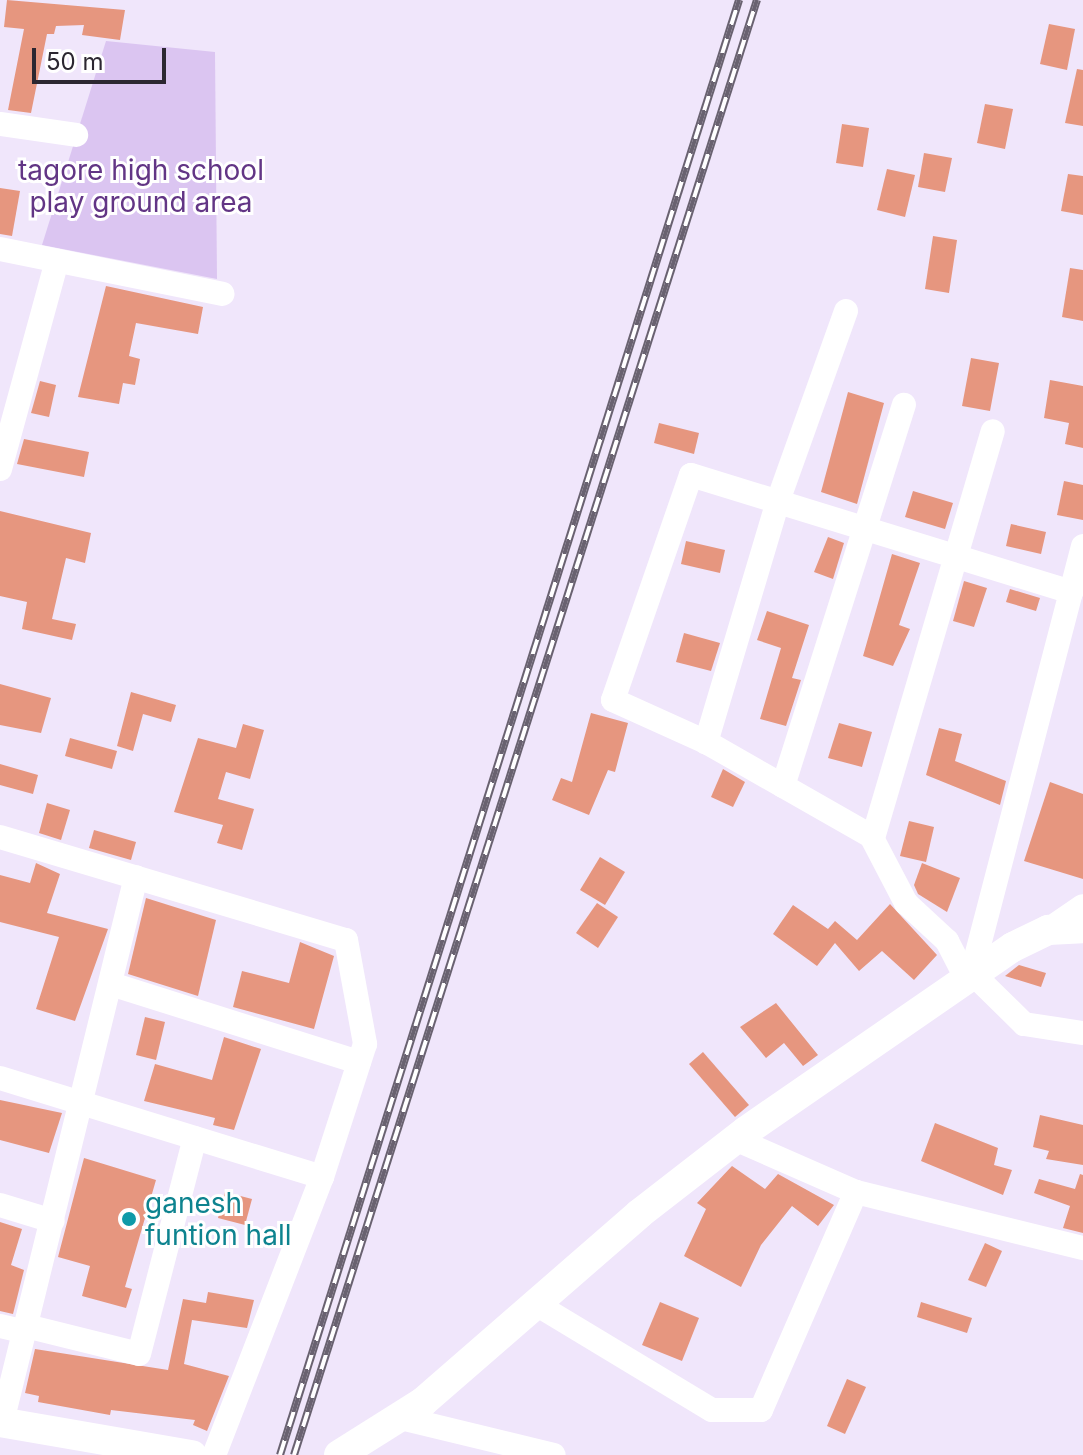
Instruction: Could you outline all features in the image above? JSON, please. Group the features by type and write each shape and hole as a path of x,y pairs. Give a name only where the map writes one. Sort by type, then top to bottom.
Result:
{"main road":[{"path":"339,1455 401,1418 639,1214 735,1139 969,976 1048,930 1083,928"},
{"path":"1,1422 192,1455"}],"street":[{"path":"0,124 76,135"},
{"path":"0,249 223,294"},
{"path":"0,469 57,261"},
{"path":"706,742 778,501 846,311"},
{"path":"783,786 904,405"},
{"path":"873,838 993,431"},
{"path":"1071,592 691,475 613,700 706,742 873,838 906,903 947,941 969,976 1024,1024 1083,1033"},
{"path":"969,976 1083,546"},
{"path":"0,837 346,940 365,1044 322,1177 214,1455"},
{"path":"1,1422 136,877"},
{"path":"1048,930 1083,906"},
{"path":"111,984 359,1062"},
{"path":"0,1078 322,1177"},
{"path":"0,1326 139,1354 195,1138"},
{"path":"735,1139 856,1192 1083,1248"},
{"path":"536,1304 712,1410 761,1410 856,1192"},
{"path":"0,1205 53,1221"},
{"path":"401,1418 554,1455"}],"green space":[{"name":"tagore high school play ground area","path":"106,41 215,52 217,279 42,245"}],"building":[{"path":"7,0 125,10 120,40 82,35 84,25 56,26 54,34 47,34 31,113 8,110 24,29 4,27"},
{"path":"1049,24 1075,29 1067,70 1040,64"},
{"path":"1077,69 1083,70 1083,126 1065,123"},
{"path":"985,104 1013,109 1005,149 977,143"},
{"path":"842,124 869,128 863,167 836,163"},
{"path":"924,153 952,158 945,192 918,187"},
{"path":"887,169 915,175 905,217 877,210"},
{"path":"1068,174 1083,176 1083,215 1061,211"},
{"path":"0,188 20,191 12,236 0,234"},
{"path":"933,236 957,240 949,293 925,289"},
{"path":"1070,268 1083,270 1083,321 1062,317"},
{"path":"106,286 203,307 198,334 136,323 129,356 140,359 135,385 123,383 119,404 78,397"},
{"path":"971,358 999,363 990,411 962,406"},
{"path":"1050,380 1083,386 1083,448 1065,444 1069,423 1044,418"},
{"path":"40,381 56,385 49,417 31,413"},
{"path":"848,392 884,403 857,504 821,492"},
{"path":"659,423 699,433 694,454 654,443"},
{"path":"24,439 89,452 84,477 17,464"},
{"path":"1064,481 1083,485 1083,520 1057,515"},
{"path":"913,491 953,503 945,529 905,517"},
{"path":"0,511 91,533 85,563 66,558 52,619 76,624 72,640 22,629 27,602 0,596"},
{"path":"1011,524 1046,532 1041,554 1006,546"},
{"path":"828,537 844,543 833,579 814,572"},
{"path":"686,541 725,550 720,573 681,564"},
{"path":"892,554 920,563 899,625 910,629 893,666 863,656"},
{"path":"964,581 987,588 974,627 953,621"},
{"path":"1010,589 1040,598 1036,611 1006,602"},
{"path":"767,611 809,625 792,678 801,680 786,726 760,719 781,648 757,640"},
{"path":"684,633 720,643 711,671 676,662"},
{"path":"0,684 51,698 41,733 0,725"},
{"path":"131,692 176,705 171,722 143,714 133,751 117,746"},
{"path":"591,713 628,723 615,772 608,770 589,815 552,800 561,778 572,782"},
{"path":"839,723 872,732 862,767 828,758"},
{"path":"243,724 264,730 250,779 226,772 218,799 254,809 242,850 217,843 223,825 174,812 198,738 236,748"},
{"path":"939,728 962,734 955,761 1006,781 1000,805 926,775"},
{"path":"70,738 117,751 112,769 65,756"},
{"path":"0,764 38,775 33,794 0,785"},
{"path":"723,769 745,782 733,807 711,797"},
{"path":"1050,782 1083,794 1083,879 1024,861"},
{"path":"47,803 70,810 61,840 39,833"},
{"path":"909,821 934,827 926,862 900,856"},
{"path":"94,830 136,842 131,860 89,848"},
{"path":"600,857 625,872 605,905 580,890"},
{"path":"36,863 60,874 47,913 108,929 75,1021 36,1009 59,937 0,922 0,875 30,883"},
{"path":"922,863 960,878 947,912 918,894 914,885"},
{"path":"146,898 216,920 198,996 128,974"},
{"path":"597,903 618,917 598,948 576,933"},
{"path":"890,904 937,955 914,980 882,951 859,971 835,943 817,966 773,934 793,905 828,929 835,921 857,940"},
{"path":"300,942 334,956 314,1029 233,1007 242,971 289,983"},
{"path":"1019,965 1046,973 1041,987 1005,976"},
{"path":"776,1003 818,1055 803,1066 784,1043 766,1058 740,1027"},
{"path":"145,1017 165,1022 156,1060 136,1055"},
{"path":"224,1037 261,1049 234,1130 213,1125 215,1118 144,1101 155,1064 212,1080"},
{"path":"703,1052 749,1105 735,1117 689,1064"},
{"path":"0,1100 62,1113 49,1153 0,1140"},
{"path":"1040,1115 1083,1125 1083,1165 1046,1159 1049,1151 1033,1147"},
{"path":"935,1123 998,1148 994,1165 1012,1170 1003,1195 921,1161"},
{"name":"ganesh funtion hall","path":"84,1158 156,1180 125,1287 132,1289 126,1308 82,1296 90,1266 58,1257"},
{"path":"732,1166 765,1189 778,1174 834,1205 818,1226 792,1206 761,1245 741,1287 684,1256 706,1209 697,1203"},
{"path":"1080,1174 1083,1175 1083,1233 1063,1228 1070,1206 1034,1193 1039,1179 1075,1189"},
{"path":"225,1192 252,1199 245,1225 218,1218"},
{"path":"0,1222 22,1229 11,1265 24,1270 13,1314 0,1311"},
{"path":"985,1243 1002,1251 986,1287 968,1280"},
{"path":"208,1292 254,1300 247,1328 192,1320 184,1364 229,1376 207,1431 193,1425 195,1420 111,1410 110,1415 38,1402 39,1396 25,1393 35,1349 168,1370 183,1299 206,1303"},
{"path":"660,1302 699,1318 682,1361 642,1345"},
{"path":"921,1302 972,1318 967,1333 917,1317"},
{"path":"847,1379 866,1387 845,1434 827,1426"}],"railway":[{"path":"280,1455 739,0"},
{"path":"294,1455 757,0"}],"place":[{"name":"ganesh funtion hall","path":"129,1219"}]}
